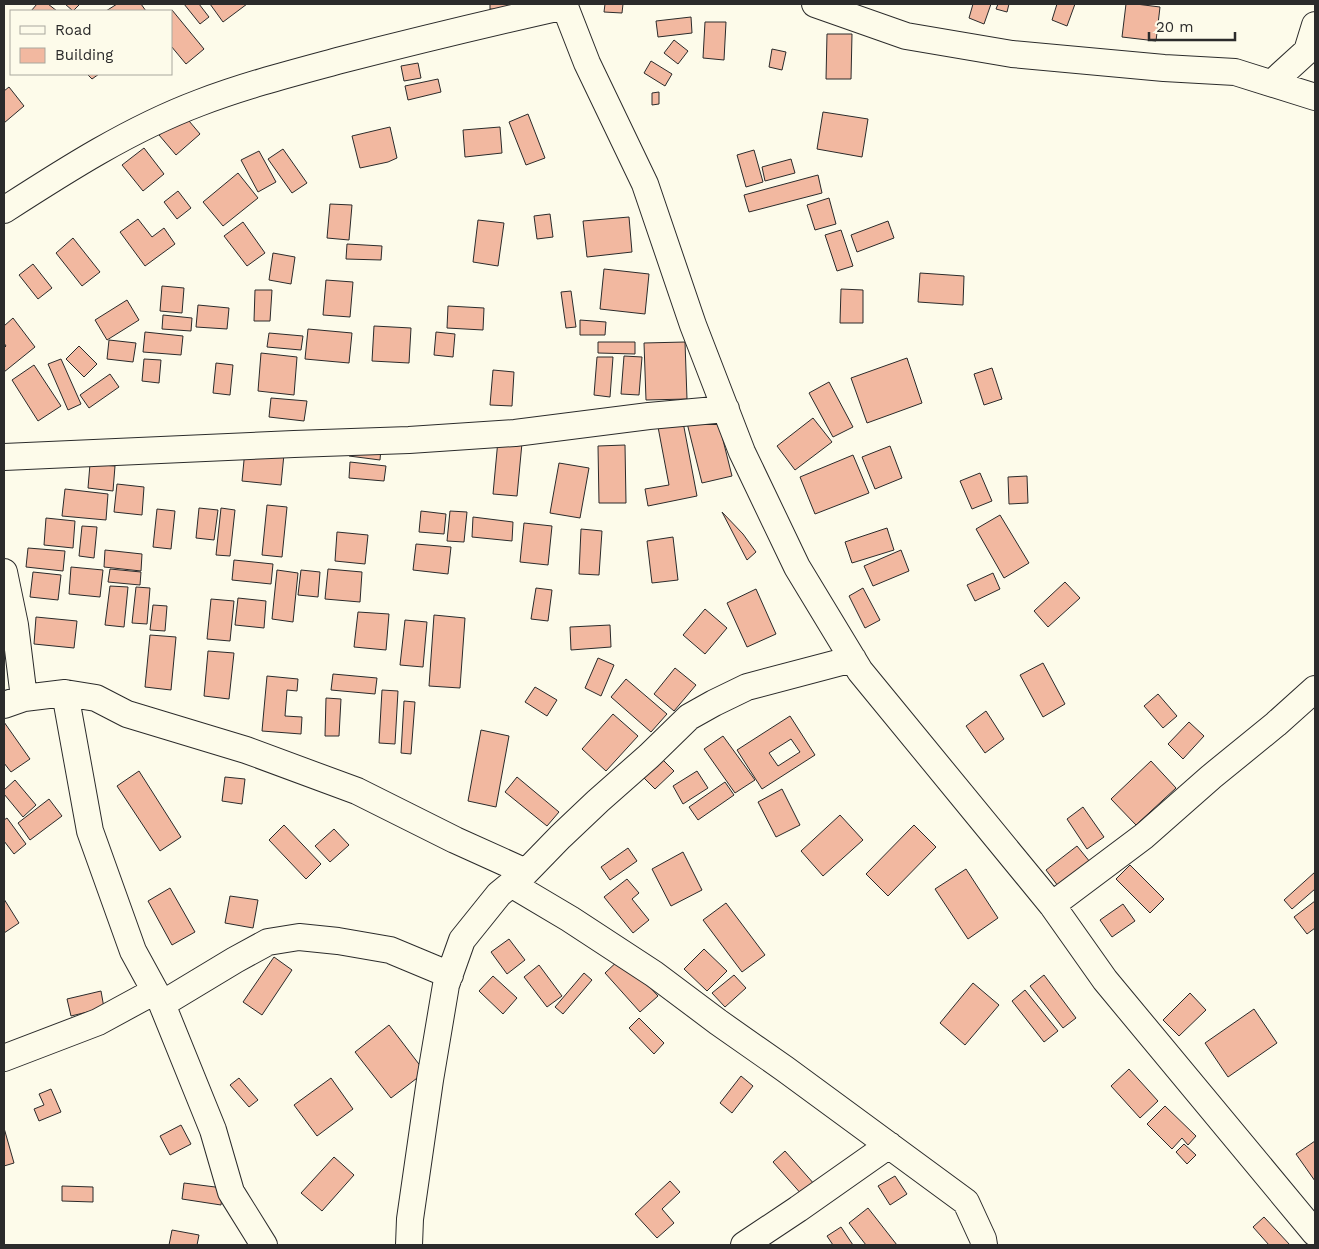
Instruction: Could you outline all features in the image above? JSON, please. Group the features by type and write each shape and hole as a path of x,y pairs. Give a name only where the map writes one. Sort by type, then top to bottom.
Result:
{"street":[{"path":"816,4 906,36 1012,54 1164,68 1235,72 1315,97"},
{"path":"4,210 80,162 135,131 198,103 267,80 411,42 565,5 587,63 645,184 693,325 742,452 796,567 860,671 1052,905 1105,980 1315,1233"},
{"path":"1272,83 1307,51 1315,25"},
{"path":"4,457 409,440 515,433 649,416 726,409"},
{"path":"4,572 15,625 14,701 65,693 96,698 127,714 246,750 357,791 455,840 519,878 570,919 654,974 966,1202 984,1245"},
{"path":"409,1245 410,1219 446,985 462,940 499,894 519,878 598,801 649,756 689,717 714,702 747,687 853,659"},
{"path":"1052,905 1144,836 1315,689"},
{"path":"65,693 90,831 134,951 158,998 213,1130 231,1192 264,1245"},
{"path":"4,1058 158,998 268,942 299,938 338,941 390,950 450,976"},
{"path":"744,1245 888,1145"}],"building":[{"path":"37,4 48,4 56,10 32,10"},
{"path":"65,4 80,4 74,10"},
{"path":"117,4 141,4 145,10 108,10"},
{"path":"184,4 199,4 209,17 200,24"},
{"path":"210,4 247,4 223,22"},
{"path":"490,4 512,4 511,11 490,9"},
{"path":"605,4 623,4 622,13 604,12"},
{"path":"973,4 991,4 984,24 969,18"},
{"path":"998,4 1009,4 1007,12 996,9"},
{"path":"1057,4 1075,4 1067,26 1052,20"},
{"path":"1126,4 1160,7 1156,41 1122,37"},
{"path":"172,10 204,49 186,64 172,47"},
{"path":"691,17 692,33 658,37 656,21"},
{"path":"705,22 726,22 724,60 703,58"},
{"path":"827,34 852,34 851,79 826,79"},
{"path":"674,40 688,51 678,64 664,53"},
{"path":"772,49 786,52 782,70 769,67"},
{"path":"651,61 672,74 665,86 644,73"},
{"path":"418,63 421,78 404,81 401,66"},
{"path":"88,75 98,75 92,79"},
{"path":"438,79 441,92 408,100 405,86"},
{"path":"9,87 24,106 4,123 4,91"},
{"path":"659,92 659,104 652,105 652,93"},
{"path":"823,112 868,119 862,157 817,149"},
{"path":"528,114 545,158 526,165 509,122"},
{"path":"184,115 200,134 176,155 159,135"},
{"path":"390,127 397,158 388,162 360,168 352,136"},
{"path":"500,127 502,153 465,157 463,130"},
{"path":"144,148 164,174 143,191 122,165"},
{"path":"283,149 307,183 292,193 268,159"},
{"path":"754,150 763,182 746,187 737,155"},
{"path":"259,151 276,182 258,192 241,160"},
{"path":"791,159 795,173 765,181 762,167"},
{"path":"238,173 258,198 223,226 203,202"},
{"path":"818,175 822,193 749,212 744,195"},
{"path":"178,191 191,208 177,219 164,202"},
{"path":"829,198 836,224 815,230 807,205"},
{"path":"330,204 352,205 349,240 327,238"},
{"path":"550,214 553,237 537,239 534,216"},
{"path":"629,217 632,252 587,257 583,221"},
{"path":"138,219 152,237 164,228 175,244 145,266 120,232"},
{"path":"478,220 504,223 498,266 473,262"},
{"path":"888,221 894,238 857,252 851,235"},
{"path":"243,222 265,253 247,266 224,236"},
{"path":"841,230 853,266 837,271 825,235"},
{"path":"73,238 100,272 82,286 56,253"},
{"path":"347,244 382,246 381,260 346,259"},
{"path":"273,253 295,257 291,284 269,280"},
{"path":"33,264 52,288 38,299 19,275"},
{"path":"604,269 649,274 645,314 600,309"},
{"path":"920,273 964,276 963,305 918,302"},
{"path":"326,280 353,282 350,317 323,315"},
{"path":"162,286 184,288 182,313 160,311"},
{"path":"841,289 863,290 863,323 840,323"},
{"path":"255,290 272,290 270,321 254,321"},
{"path":"571,291 576,327 566,328 561,292"},
{"path":"127,300 139,320 107,340 95,320"},
{"path":"198,305 229,308 227,329 196,327"},
{"path":"448,306 484,308 483,330 447,328"},
{"path":"163,315 192,318 191,331 162,329"},
{"path":"13,318 35,347 4,372 4,348 6,346 4,343 4,326"},
{"path":"580,320 606,322 605,335 580,335"},
{"path":"374,326 411,328 409,363 372,361"},
{"path":"308,329 352,333 349,363 305,359"},
{"path":"145,332 183,336 181,355 143,352"},
{"path":"436,332 455,334 453,357 434,355"},
{"path":"269,333 303,336 301,350 267,347"},
{"path":"109,340 136,343 133,362 107,359"},
{"path":"598,342 635,342 635,354 598,353"},
{"path":"685,342 687,399 646,400 644,343"},
{"path":"79,346 97,364 84,377 66,359"},
{"path":"261,353 297,357 294,395 258,391"},
{"path":"624,356 642,357 639,395 621,394"},
{"path":"597,357 613,357 610,397 594,395"},
{"path":"907,358 922,403 867,423 851,378"},
{"path":"61,359 81,404 68,410 48,364"},
{"path":"144,359 161,360 159,383 142,381"},
{"path":"216,363 233,365 230,395 213,393"},
{"path":"34,365 61,406 38,421 12,380"},
{"path":"992,368 1002,399 984,405 974,374"},
{"path":"493,370 514,372 512,406 490,405"},
{"path":"110,374 119,387 89,408 80,395"},
{"path":"829,382 853,427 833,437 809,393"},
{"path":"271,398 307,401 304,421 269,417"},
{"path":"716,412 732,476 702,483 686,419"},
{"path":"813,418 832,442 795,470 777,446"},
{"path":"683,422 697,496 648,506 645,489 669,485 658,427"},
{"path":"498,440 522,443 517,496 493,494"},
{"path":"349,445 381,448 380,460 349,456"},
{"path":"625,445 626,503 599,503 598,446"},
{"path":"890,446 902,478 875,489 862,457"},
{"path":"245,450 284,454 281,485 242,481"},
{"path":"853,455 869,493 815,514 800,477"},
{"path":"350,462 386,466 384,481 349,478"},
{"path":"559,463 589,468 580,518 550,513"},
{"path":"90,464 115,466 113,491 88,488"},
{"path":"980,473 992,501 972,509 960,481"},
{"path":"1027,476 1028,503 1009,504 1008,477"},
{"path":"117,484 144,487 142,515 114,512"},
{"path":"65,489 108,494 106,520 62,516"},
{"path":"267,505 287,507 282,557 262,555"},
{"path":"199,508 218,510 214,540 196,538"},
{"path":"221,508 235,510 230,556 216,555"},
{"path":"157,509 175,511 171,549 153,547"},
{"path":"421,511 446,514 444,534 419,532"},
{"path":"450,511 467,512 464,542 447,541"},
{"path":"722,512 743,534 756,552 747,560"},
{"path":"1000,515 1029,563 1004,578 976,529"},
{"path":"473,517 513,522 512,541 472,537"},
{"path":"46,518 75,521 73,548 44,545"},
{"path":"524,523 552,526 548,565 520,562"},
{"path":"82,526 97,527 94,558 79,556"},
{"path":"887,528 894,550 852,563 845,542"},
{"path":"581,529 602,531 599,575 579,574"},
{"path":"337,532 368,535 365,564 335,561"},
{"path":"673,537 678,580 652,583 647,541"},
{"path":"416,544 451,547 448,574 413,570"},
{"path":"28,548 65,551 63,571 26,567"},
{"path":"105,550 142,554 141,571 104,567"},
{"path":"901,550 909,571 873,586 864,566"},
{"path":"234,560 273,564 271,584 232,580"},
{"path":"71,567 103,570 100,597 69,594"},
{"path":"110,569 141,572 140,585 108,582"},
{"path":"328,569 362,572 360,602 325,599"},
{"path":"277,570 298,573 293,622 272,619"},
{"path":"301,570 320,572 318,597 298,595"},
{"path":"33,572 61,575 58,600 30,597"},
{"path":"993,573 1000,589 975,601 967,585"},
{"path":"1065,582 1080,598 1048,627 1034,611"},
{"path":"110,586 128,587 124,627 105,625"},
{"path":"136,587 150,588 147,624 132,623"},
{"path":"536,588 552,590 548,621 531,619"},
{"path":"863,588 880,620 865,628 849,596"},
{"path":"756,589 776,634 747,647 727,603"},
{"path":"238,598 266,601 264,628 235,625"},
{"path":"211,599 234,601 230,641 207,639"},
{"path":"153,605 167,606 165,631 150,630"},
{"path":"705,609 727,628 705,654 683,635"},
{"path":"358,612 389,614 386,650 354,647"},
{"path":"434,615 465,618 460,688 429,686"},
{"path":"36,617 77,621 74,648 34,644"},
{"path":"405,620 427,622 423,667 400,665"},
{"path":"610,625 611,647 571,650 570,627"},
{"path":"150,635 176,637 171,690 145,687"},
{"path":"208,651 234,653 229,699 204,696"},
{"path":"598,658 614,665 601,696 585,688"},
{"path":"1043,663 1065,704 1043,717 1020,675"},
{"path":"675,668 696,685 674,711 654,694"},
{"path":"333,674 377,678 375,694 331,690"},
{"path":"267,676 298,679 297,691 287,690 285,716 302,717 301,734 262,731"},
{"path":"626,679 667,714 651,732 611,697"},
{"path":"535,687 557,700 547,716 525,702"},
{"path":"382,690 398,691 395,744 379,743"},
{"path":"1158,694 1177,716 1163,728 1144,706"},
{"path":"326,698 341,699 339,736 325,736"},
{"path":"404,701 415,702 411,754 401,753"},
{"path":"986,711 1004,739 985,753 966,726"},
{"path":"613,714 638,736 606,771 582,749"},
{"path":"790,716 815,755 762,789 737,750","holes":["791,739 800,752 778,766 769,753"]},
{"path":"4,722 30,759 11,772 4,763"},
{"path":"1189,722 1204,736 1183,759 1168,744"},
{"path":"481,730 509,736 496,807 468,801"},
{"path":"723,736 755,780 735,793 704,749"},
{"path":"662,759 674,771 655,789 643,777"},
{"path":"1151,761 1176,788 1136,825 1111,799"},
{"path":"139,771 181,837 160,851 117,786"},
{"path":"697,771 708,788 683,804 673,786"},
{"path":"225,777 245,779 242,804 222,801"},
{"path":"517,777 559,812 547,826 505,792"},
{"path":"15,780 36,805 23,817 4,794 4,790"},
{"path":"725,782 734,795 698,820 689,807"},
{"path":"782,789 800,825 776,837 758,802"},
{"path":"49,799 62,816 30,840 18,823"},
{"path":"1083,807 1104,837 1087,849 1067,819"},
{"path":"840,815 863,840 823,876 801,851"},
{"path":"7,818 26,844 14,854 4,841 4,820"},
{"path":"284,825 321,864 306,879 269,840"},
{"path":"914,825 936,847 888,896 866,874"},
{"path":"334,829 349,845 330,862 315,846"},
{"path":"1077,846 1090,862 1058,886 1046,870"},
{"path":"628,848 637,861 610,880 601,867"},
{"path":"683,852 702,890 671,906 652,869"},
{"path":"1130,865 1164,899 1150,913 1116,879"},
{"path":"966,869 998,918 968,939 935,889"},
{"path":"1315,872 1315,889 1292,909 1284,900"},
{"path":"627,879 639,893 632,899 649,920 633,933 604,897"},
{"path":"170,888 195,932 172,945 148,901"},
{"path":"230,896 258,900 253,928 225,923"},
{"path":"4,899 19,923 4,933"},
{"path":"1315,901 1315,928 1307,934 1294,917"},
{"path":"726,903 765,955 742,972 703,920"},
{"path":"1123,904 1135,921 1112,937 1100,920"},
{"path":"509,939 525,960 507,974 491,952"},
{"path":"704,949 727,971 707,991 684,969"},
{"path":"274,957 292,970 262,1015 243,1002"},
{"path":"622,957 658,996 640,1012 605,973"},
{"path":"539,965 562,996 547,1007 524,977"},
{"path":"584,973 592,980 563,1014 555,1007"},
{"path":"734,975 746,988 725,1007 712,993"},
{"path":"1044,975 1076,1018 1063,1028 1030,986"},
{"path":"493,976 517,998 503,1014 479,991"},
{"path":"973,983 999,1005 965,1045 940,1023"},
{"path":"1025,990 1058,1031 1044,1042 1012,1001"},
{"path":"101,991 104,1008 71,1016 67,999"},
{"path":"1190,993 1206,1010 1179,1036 1163,1020"},
{"path":"1254,1009 1277,1043 1228,1077 1205,1043"},
{"path":"639,1018 664,1043 654,1054 629,1028"},
{"path":"389,1025 425,1072 391,1098 355,1052"},
{"path":"1129,1069 1158,1101 1140,1118 1111,1086"},
{"path":"741,1076 753,1086 732,1113 720,1103"},
{"path":"239,1078 258,1100 249,1107 230,1085"},
{"path":"331,1078 353,1109 317,1136 294,1105"},
{"path":"51,1089 61,1112 39,1121 34,1109 44,1105 39,1094"},
{"path":"1165,1106 1196,1136 1188,1145 1182,1138 1172,1149 1147,1124"},
{"path":"181,1125 191,1144 170,1155 160,1136"},
{"path":"4,1128 14,1163 4,1166"},
{"path":"1315,1141 1315,1181 1296,1154"},
{"path":"1184,1144 1196,1155 1187,1164 1176,1152"},
{"path":"785,1151 815,1185 803,1196 773,1162"},
{"path":"334,1157 354,1175 322,1211 301,1193"},
{"path":"895,1176 907,1194 890,1205 878,1186"},
{"path":"670,1181 680,1192 662,1209 674,1223 657,1238 635,1214"},
{"path":"184,1183 223,1188 221,1205 182,1199"},
{"path":"62,1186 93,1187 93,1202 62,1201"},
{"path":"868,1208 897,1245 866,1245 849,1223"},
{"path":"1264,1217 1290,1245 1269,1245 1253,1227"},
{"path":"841,1227 853,1245 833,1245 827,1236"},
{"path":"172,1230 199,1235 197,1245 169,1245"}]}
